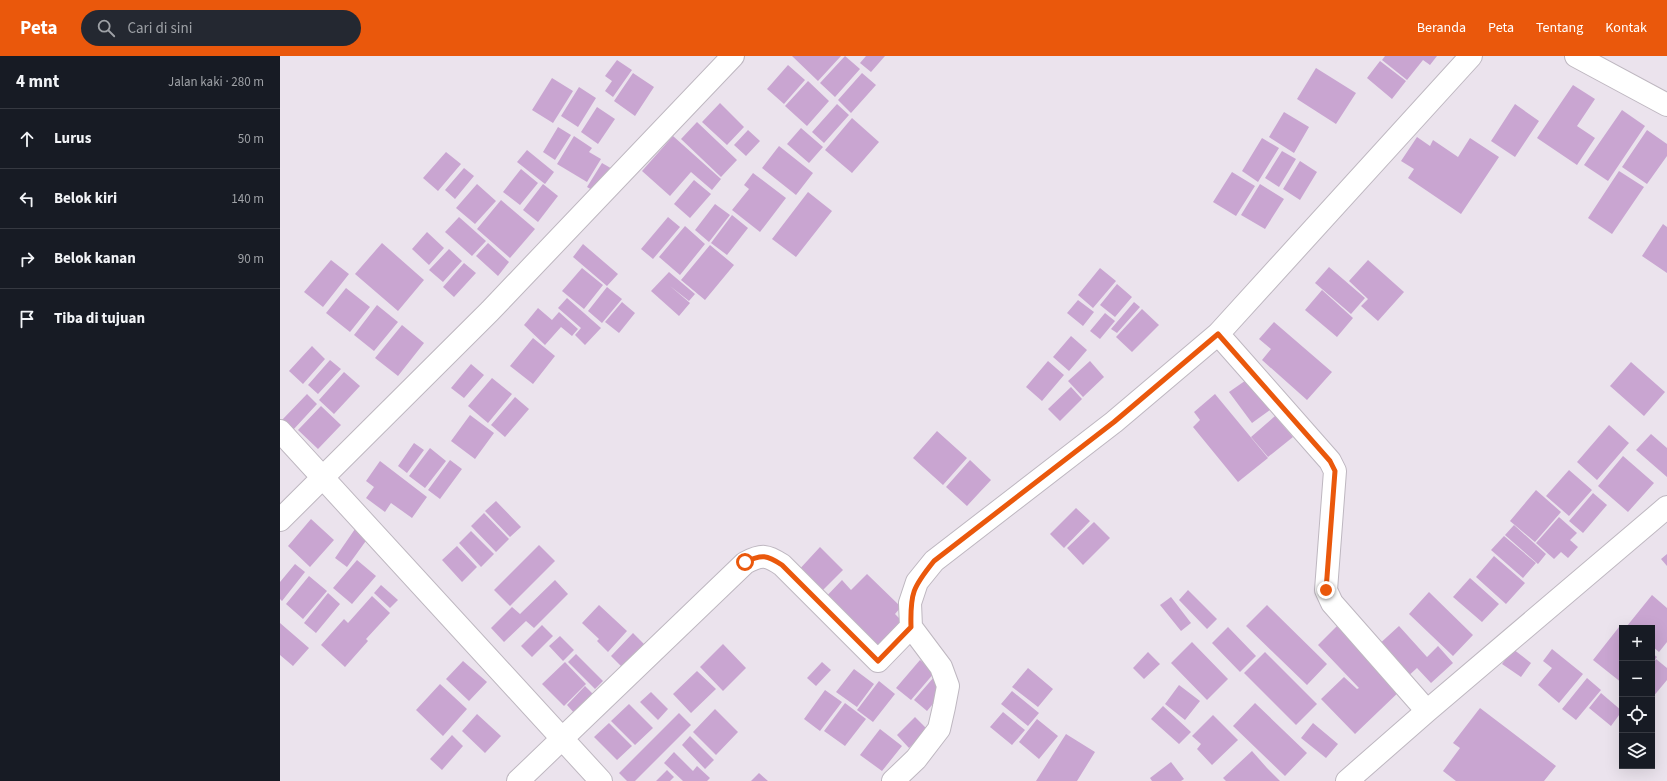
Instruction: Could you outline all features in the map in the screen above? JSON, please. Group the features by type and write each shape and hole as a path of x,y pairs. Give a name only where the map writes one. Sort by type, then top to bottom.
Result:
{"street":[{"path":"280,520 496,305 733,56"},
{"path":"893,781 916,759 939,729 948,686 941,667 911,627 910,603 917,582 934,561 1114,422 1218,334 1471,56"},
{"path":"1586,58 1667,104"},
{"path":"1218,334 1330,461 1335,471 1326,590 1332,603 1427,710"},
{"path":"280,431 601,781"},
{"path":"1347,781 1427,710 1667,507"},
{"path":"518,781 745,562 757,556 770,557 782,565 878,661 911,627"}],"building":[{"path":"792,56 841,56 818,81"},
{"path":"845,56 860,69 835,97 820,83"},
{"path":"866,56 885,56 871,72 860,63"},
{"path":"1385,56 1437,56 1430,65 1423,60 1407,80 1382,60"},
{"path":"617,60 632,70 613,97 605,91 612,81 605,76"},
{"path":"1380,61 1406,81 1392,99 1367,78"},
{"path":"788,65 805,80 784,104 767,89"},
{"path":"1316,68 1356,93 1336,124 1297,99"},
{"path":"633,73 654,87 635,116 614,101"},
{"path":"862,73 876,85 851,113 838,100"},
{"path":"552,78 573,91 553,123 532,110"},
{"path":"808,81 829,101 807,126 785,106"},
{"path":"1573,85 1595,99 1577,126 1595,138 1577,165 1537,138"},
{"path":"579,87 596,98 578,127 561,116"},
{"path":"720,103 744,127 727,145 702,122"},
{"path":"837,104 849,115 824,143 812,132"},
{"path":"1515,104 1539,121 1515,157 1491,141"},
{"path":"597,107 615,119 598,144 581,132"},
{"path":"1622,110 1645,126 1608,181 1584,165"},
{"path":"1284,112 1309,127 1294,153 1269,137"},
{"path":"852,118 879,142 852,173 825,150"},
{"path":"697,122 737,160 721,177 681,139"},
{"path":"558,127 571,135 555,160 543,152"},
{"path":"801,128 823,147 809,163 787,144"},
{"path":"748,130 760,141 746,156 734,145"},
{"path":"1647,130 1667,144 1667,156 1647,184 1622,167"},
{"path":"574,136 592,148 589,152 601,159 587,182 557,164"},
{"path":"673,136 721,179 712,190 691,172 670,196 642,171"},
{"path":"1417,137 1430,146 1433,140 1458,157 1470,138 1499,157 1461,214 1408,178 1414,169 1401,161"},
{"path":"1262,138 1279,148 1258,182 1242,171"},
{"path":"779,146 813,173 796,195 762,168"},
{"path":"527,150 554,172 545,184 517,162"},
{"path":"1282,151 1296,159 1279,187 1265,178"},
{"path":"446,152 461,164 438,191 423,178"},
{"path":"1300,161 1317,172 1300,200 1283,189"},
{"path":"602,163 614,170 599,194 587,187"},
{"path":"464,168 474,176 455,199 445,190"},
{"path":"521,169 538,183 520,205 503,192"},
{"path":"1619,171 1644,187 1612,234 1588,218"},
{"path":"1232,172 1255,186 1236,216 1213,202"},
{"path":"753,173 786,198 760,232 732,210 749,189 744,185"},
{"path":"694,180 711,194 690,218 674,204"},
{"path":"477,184 496,201 475,224 456,208"},
{"path":"543,184 558,196 538,222 523,210"},
{"path":"1260,184 1284,199 1265,229 1241,215"},
{"path":"808,192 832,211 796,257 772,239"},
{"path":"501,200 535,229 510,258 477,229"},
{"path":"715,204 730,215 709,242 695,230"},
{"path":"732,215 748,228 727,255 711,243"},
{"path":"459,217 486,241 472,256 445,232"},
{"path":"668,217 680,227 653,259 641,249"},
{"path":"1663,224 1667,227 1667,273 1642,256"},
{"path":"685,226 705,244 680,275 659,257"},
{"path":"427,232 444,248 429,265 412,249"},
{"path":"382,243 424,280 398,311 355,274"},
{"path":"488,243 509,262 498,276 476,256"},
{"path":"583,244 618,274 607,286 573,257"},
{"path":"710,245 734,265 705,300 681,280"},
{"path":"449,249 462,261 443,282 429,270"},
{"path":"331,260 349,274 323,307 304,292"},
{"path":"1368,260 1404,292 1378,321 1361,306 1368,299 1349,281"},
{"path":"464,263 476,273 454,297 443,287"},
{"path":"1329,267 1365,298 1351,314 1315,283"},
{"path":"582,268 603,285 584,309 562,291"},
{"path":"1100,268 1116,281 1093,308 1078,295"},
{"path":"669,272 695,294 689,301 670,286 690,303 679,316 651,291"},
{"path":"1117,284 1132,297 1115,317 1100,305"},
{"path":"607,287 622,299 602,323 588,311"},
{"path":"346,288 370,307 350,332 326,313"},
{"path":"1322,290 1353,318 1337,337 1305,310"},
{"path":"567,298 601,328 585,345 575,335 581,328 558,308"},
{"path":"1078,300 1094,312 1083,326 1067,313"},
{"path":"622,302 635,313 619,333 605,322"},
{"path":"1134,302 1140,307 1117,333 1111,329"},
{"path":"377,305 398,322 374,351 354,335"},
{"path":"538,308 552,320 559,312 578,329 572,336 561,327 545,345 524,325"},
{"path":"1142,309 1159,325 1132,352 1116,337"},
{"path":"1105,313 1115,321 1100,339 1090,331"},
{"path":"1274,322 1332,372 1307,400 1262,360 1271,349 1259,339"},
{"path":"402,325 424,343 398,376 375,358"},
{"path":"1071,336 1087,350 1069,371 1053,357"},
{"path":"533,338 555,356 533,384 510,366"},
{"path":"312,346 325,359 303,384 289,371"},
{"path":"330,360 341,369 318,394 308,385"},
{"path":"1048,361 1064,375 1042,401 1026,387"},
{"path":"1090,361 1104,377 1083,397 1068,381"},
{"path":"1631,362 1665,392 1644,416 1610,386"},
{"path":"471,364 484,375 464,398 451,388"},
{"path":"344,372 360,386 334,414 319,400"},
{"path":"1252,376 1274,407 1252,423 1229,392"},
{"path":"492,378 512,394 488,423 468,406"},
{"path":"1071,387 1082,399 1060,421 1048,409"},
{"path":"307,394 317,404 293,430 282,420"},
{"path":"1215,394 1268,458 1238,482 1193,427 1200,420 1194,412"},
{"path":"515,397 529,409 505,437 491,425"},
{"path":"321,406 341,425 318,449 298,430"},
{"path":"470,415 494,433 475,459 451,441"},
{"path":"1275,416 1293,437 1268,457 1251,437"},
{"path":"1609,425 1629,443 1597,480 1577,462"},
{"path":"937,431 967,458 943,485 913,458"},
{"path":"1651,434 1667,448 1667,477 1636,450"},
{"path":"414,443 424,450 407,473 398,466"},
{"path":"430,448 446,461 425,488 409,476"},
{"path":"1623,456 1654,483 1628,512 1598,486"},
{"path":"450,460 462,469 440,499 428,490"},
{"path":"970,460 991,480 967,506 946,487"},
{"path":"380,461 427,497 412,518 391,503 385,512 366,498 374,487 366,481"},
{"path":"1569,470 1592,490 1569,516 1546,496"},
{"path":"1536,490 1561,512 1535,542 1510,521"},
{"path":"1593,493 1607,505 1583,533 1569,521"},
{"path":"496,501 521,527 510,537 485,511"},
{"path":"1076,508 1090,521 1064,548 1050,534"},
{"path":"484,513 509,539 496,552 471,526"},
{"path":"1559,517 1577,533 1570,540 1578,547 1568,558 1561,552 1554,559 1536,543"},
{"path":"311,519 334,540 310,567 288,546"},
{"path":"1094,522 1110,538 1083,565 1067,548"},
{"path":"1514,525 1546,554 1538,564 1505,535"},
{"path":"355,529 368,538 347,567 335,558"},
{"path":"471,531 494,554 481,567 459,543"},
{"path":"1504,536 1536,563 1523,578 1491,550"},
{"path":"539,545 555,561 510,606 494,590"},
{"path":"457,546 477,567 462,582 442,560"},
{"path":"820,547 843,570 818,595 796,573"},
{"path":"1667,554 1667,566 1661,559"},
{"path":"1494,556 1525,583 1506,604 1476,577"},
{"path":"357,560 376,576 352,604 333,588"},
{"path":"295,564 305,572 282,601 280,599 280,582"},
{"path":"867,574 901,607 895,614 904,623 874,654 821,602 842,580 851,590"},
{"path":"309,576 327,591 303,619 286,604"},
{"path":"1470,578 1499,604 1482,622 1453,597"},
{"path":"555,580 568,594 534,628 526,621 504,642 491,628 512,607 520,614"},
{"path":"381,585 398,600 390,608 374,593"},
{"path":"1188,590 1217,619 1207,629 1179,600"},
{"path":"1429,592 1473,635 1453,656 1409,614"},
{"path":"328,593 340,604 316,633 304,623"},
{"path":"1652,595 1667,608 1667,642 1659,652 1655,649 1655,625 1628,625"},
{"path":"372,596 390,613 366,639 368,641 345,667 321,645 344,619 348,623"},
{"path":"1171,597 1191,623 1181,631 1160,605"},
{"path":"599,605 627,631 608,652 597,641 599,639 582,623"},
{"path":"1267,605 1327,664 1307,685 1246,626"},
{"path":"1341,622 1404,687 1355,734 1321,699 1344,677 1357,689 1359,688 1318,645"},
{"path":"280,623 309,648 293,666 280,655"},
{"path":"542,625 553,636 532,657 521,646"},
{"path":"1399,626 1427,657 1438,646 1453,663 1431,683 1417,668 1405,679 1376,647"},
{"path":"1228,627 1256,656 1240,672 1212,643"},
{"path":"1619,627 1619,681 1593,660"},
{"path":"633,633 644,644 622,667 611,656"},
{"path":"560,636 574,650 563,661 549,646"},
{"path":"1192,642 1228,679 1207,700 1171,663"},
{"path":"723,644 746,668 723,691 700,667"},
{"path":"1513,649 1531,663 1521,677 1502,664"},
{"path":"1552,649 1583,674 1559,703 1538,685 1552,668 1543,661"},
{"path":"1148,652 1160,664 1144,679 1133,668"},
{"path":"1265,652 1317,704 1296,725 1244,673"},
{"path":"576,654 603,681 595,689 568,662"},
{"path":"1656,659 1667,668 1667,680 1655,694 1655,661"},
{"path":"920,660 935,672 911,700 896,688"},
{"path":"463,661 487,682 469,701 446,679"},
{"path":"565,662 586,684 564,706 542,684"},
{"path":"822,662 831,670 816,686 807,678"},
{"path":"1028,668 1053,689 1038,707 1012,687"},
{"path":"854,669 874,684 857,707 836,692"},
{"path":"697,671 716,689 691,713 673,694"},
{"path":"934,677 947,687 927,711 914,700"},
{"path":"1587,678 1601,690 1576,720 1562,709"},
{"path":"879,681 895,694 873,722 857,710"},
{"path":"440,684 467,709 443,736 416,710"},
{"path":"1179,685 1200,701 1185,720 1165,704"},
{"path":"585,686 595,696 576,715 567,705"},
{"path":"825,690 842,702 820,731 804,719"},
{"path":"1012,691 1039,713 1028,726 1001,704"},
{"path":"651,692 668,709 658,720 640,702"},
{"path":"1601,693 1619,708 1619,715 1611,726 1589,708"},
{"path":"845,703 866,719 845,746 824,731"},
{"path":"1255,703 1307,753 1285,776 1233,726"},
{"path":"629,704 653,728 635,745 611,721"},
{"path":"1163,706 1191,732 1179,744 1151,719"},
{"path":"1480,708 1556,766 1544,781 1456,781 1443,771 1460,748 1453,743"},
{"path":"715,709 738,732 716,755 693,732"},
{"path":"1003,712 1025,730 1012,745 990,727"},
{"path":"679,713 691,725 635,781 627,781 619,773"},
{"path":"477,714 501,736 485,753 462,731"},
{"path":"1213,715 1238,740 1212,765 1197,749 1201,744 1192,736"},
{"path":"915,717 928,730 909,748 897,735"},
{"path":"1037,719 1058,736 1039,759 1019,742"},
{"path":"609,723 632,746 617,760 594,737"},
{"path":"1313,723 1338,744 1326,758 1301,738"},
{"path":"880,729 902,746 882,771 860,755"},
{"path":"1066,734 1095,752 1077,781 1036,781"},
{"path":"452,735 463,746 442,770 430,759"},
{"path":"690,736 714,760 705,769 682,745"},
{"path":"1252,751 1280,781 1226,781 1223,778"},
{"path":"674,752 693,771 697,766 710,778 707,781 683,781 664,763"},
{"path":"1171,762 1184,779 1181,781 1152,781 1150,778"},
{"path":"667,770 674,777 670,781 656,781"},
{"path":"759,773 768,781 751,781"}],"route":[{"path":"745,562 757,556 770,557 782,565 878,661 911,627 910,603 917,582 934,561 1114,422 1218,334 1330,461 1335,471 1326,590"}]}
